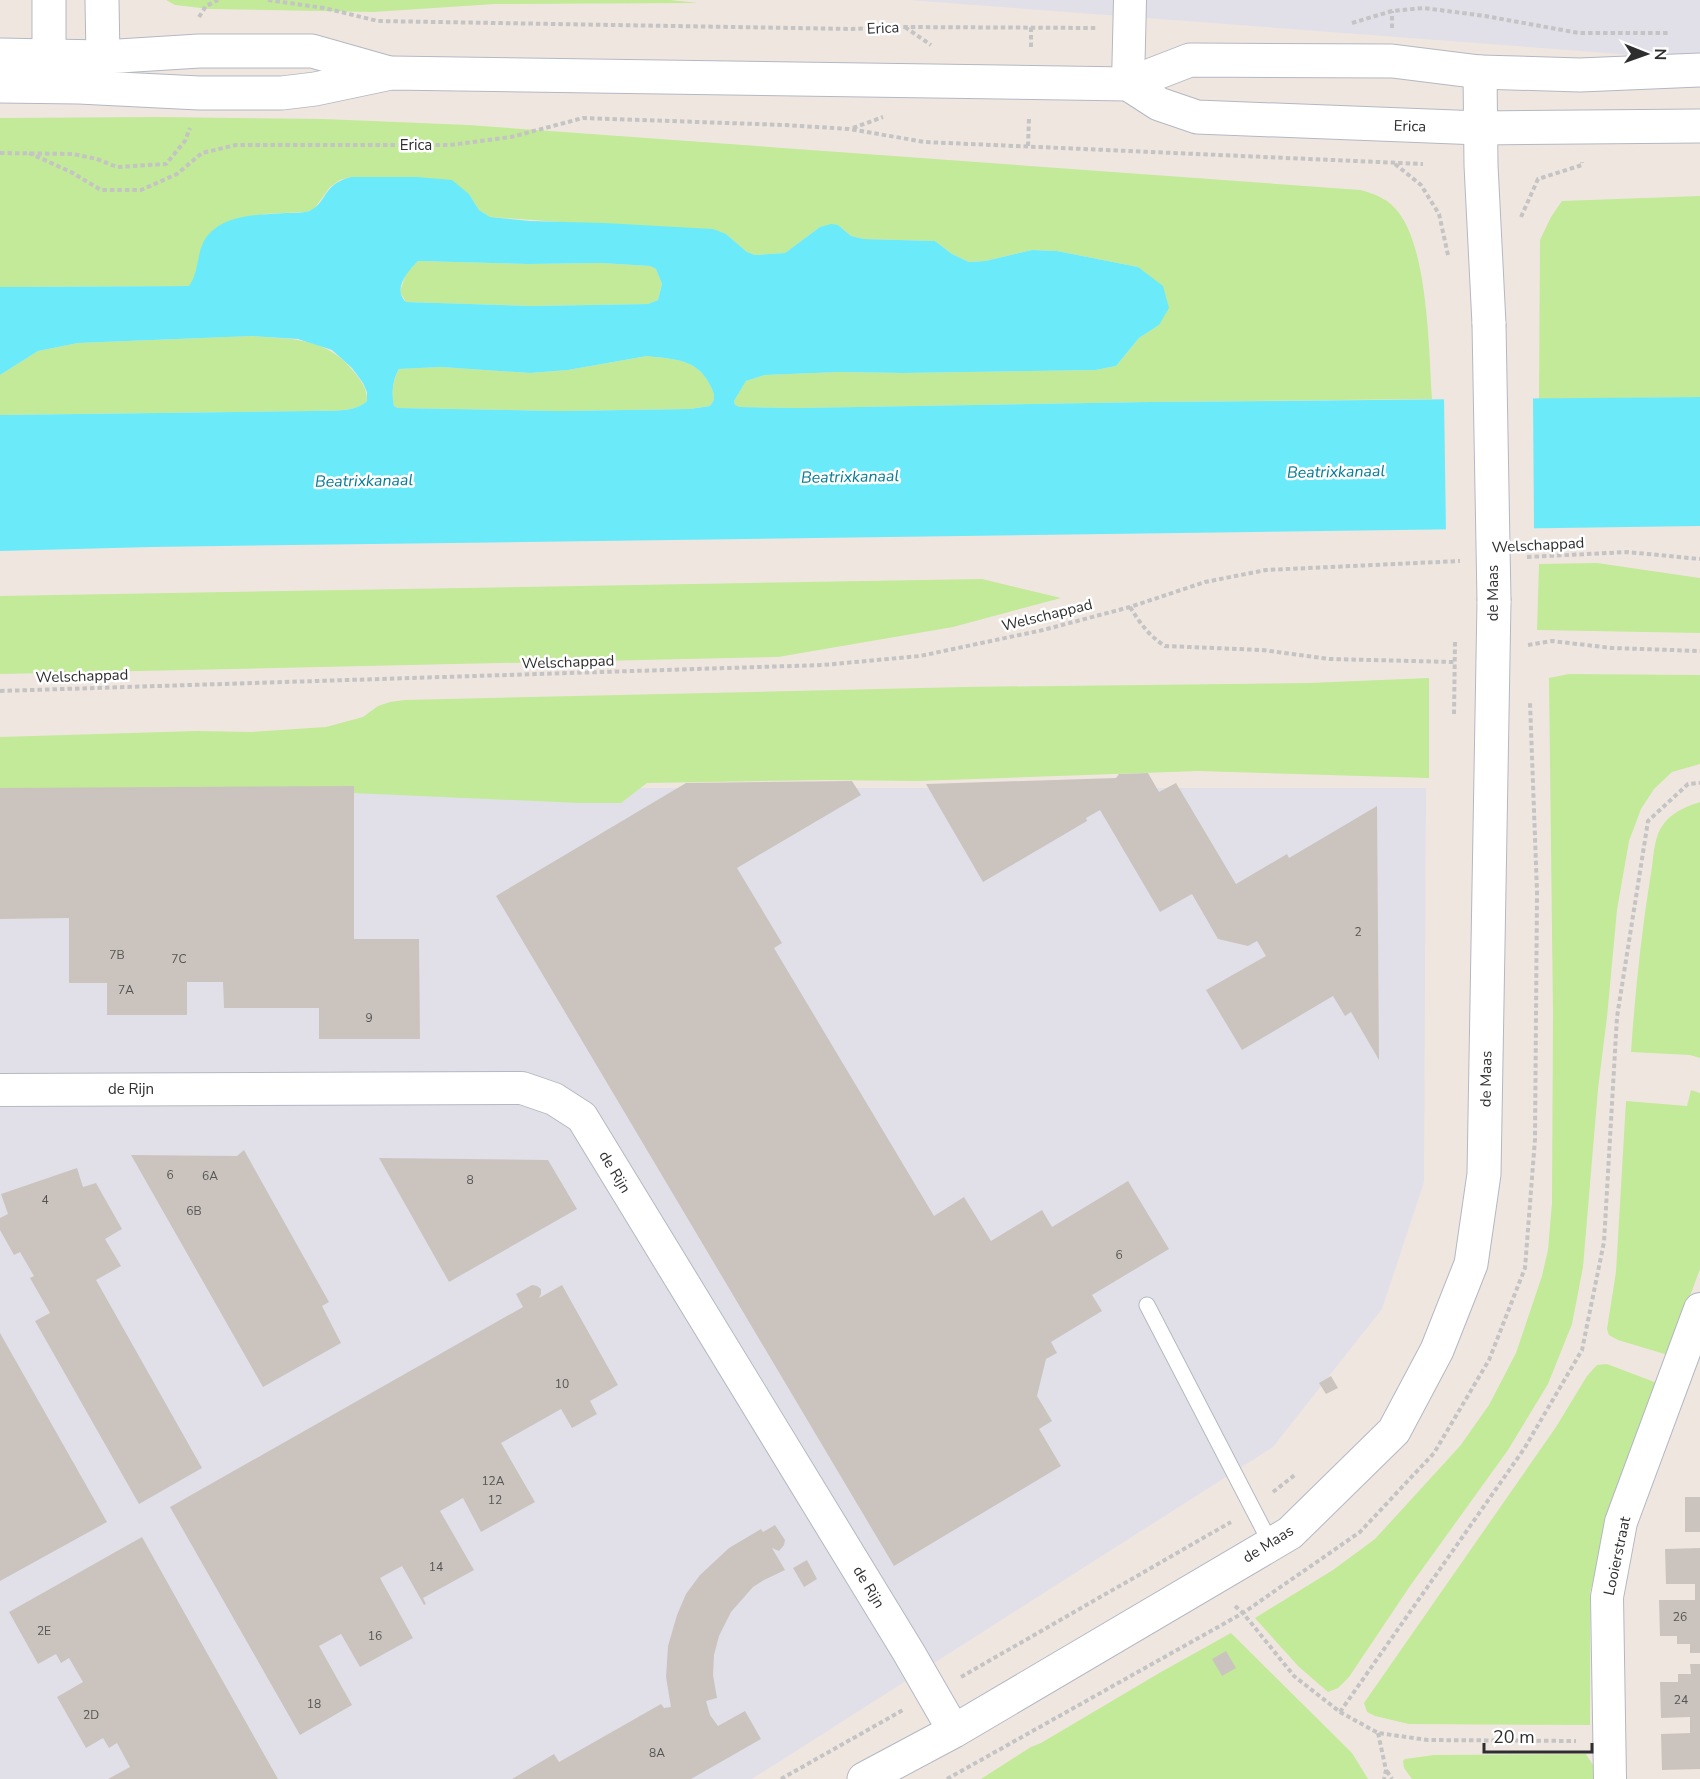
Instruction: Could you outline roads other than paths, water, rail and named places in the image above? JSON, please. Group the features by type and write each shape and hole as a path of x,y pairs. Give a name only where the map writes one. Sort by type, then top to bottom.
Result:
{"main road":[{"path":"49,0 49,55 79,87"},
{"path":"79,87 103,57 102,0"},
{"path":"0,55 103,57 199,51 312,51 391,73"},
{"path":"0,86 199,93 282,93 315,89 391,73 1128,84 1190,60 1392,61 1480,72 1580,75 1700,70"},
{"name":"de Maas","path":"864,1779 954,1731 1290,1533 1394,1431 1437,1350 1471,1264 1484,1174 1494,601 1490,324 1480,128 1480,72"},
{"name":"Erica","path":"1128,84 1159,104 1197,117 1480,128 1700,126"}],"street":[{"path":"1128,84 1130,0"},
{"name":"de Rijn","path":"0,1090 522,1088 554,1099 582,1117 909,1653 954,1731"},
{"name":"Looierstraat","path":"1610,1779 1607,1597 1622,1522 1700,1309"}],"lane":[{"path":"1147,1305 1271,1544"}],"water":[{"name":"Beatrixkanaal","path":"351,177 417,177 452,180 469,194 479,210 490,217 530,221 713,229 726,234 747,252 755,255 785,253 820,227 831,224 838,225 851,236 864,239 935,241 952,254 969,262 985,261 1032,250 1057,251 1138,267 1163,286 1169,308 1159,325 1139,338 1116,366 1096,370 839,372 765,375 746,381 734,401 735,405 740,407 1700,397 1700,526 0,551 0,415 340,410 362,405 367,401 367,392 352,368 332,350 298,339 252,336 78,343 38,351 0,375 0,287 189,286 195,274 204,241 216,228 244,216 309,211 315,208 330,189 342,180","holes":["418,261 601,263 650,266 656,269 662,284 658,300 648,304 531,306 406,302 402,297 401,286 406,275","647,356 685,362 700,371 714,394 714,400 710,406 690,409 560,411 398,408 394,406 393,386 399,369 441,367 530,373 568,370"]}]}
